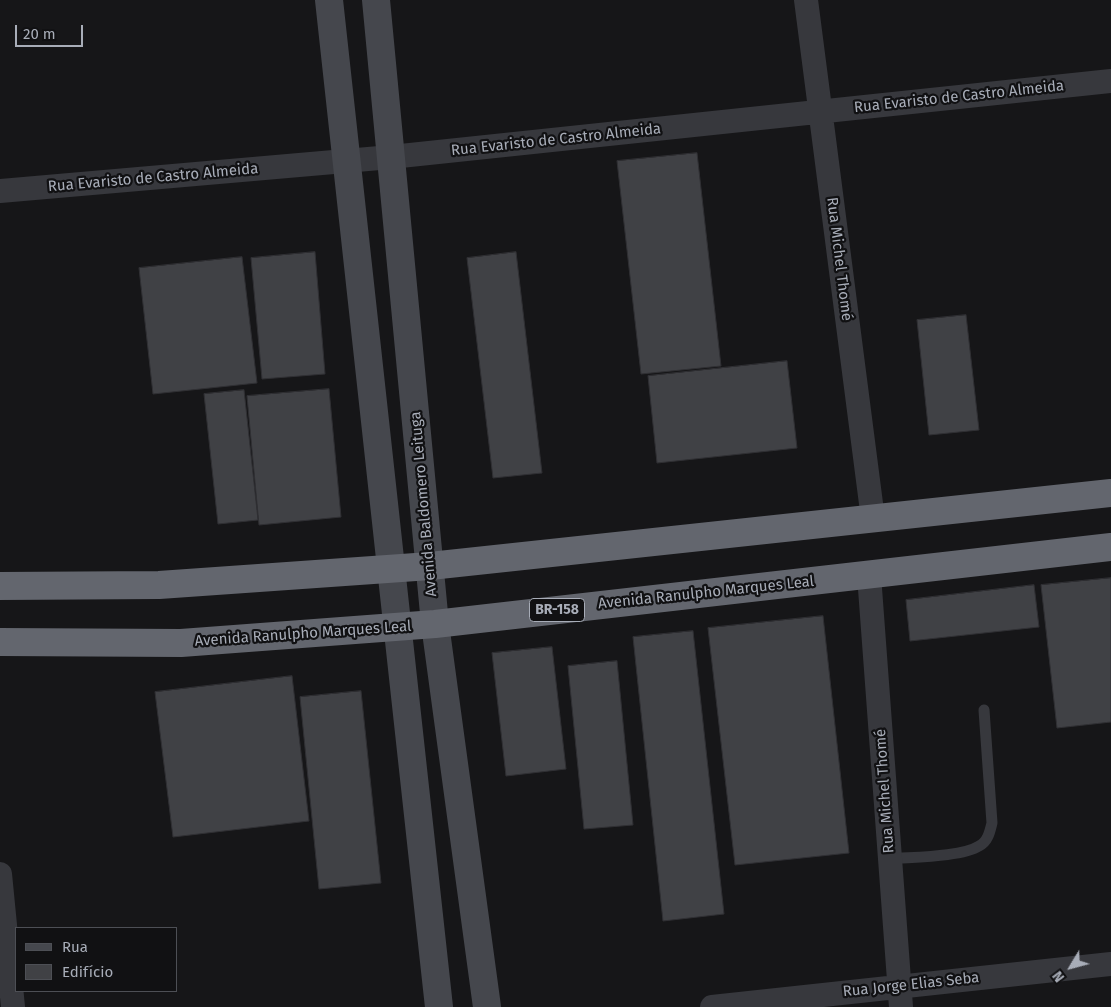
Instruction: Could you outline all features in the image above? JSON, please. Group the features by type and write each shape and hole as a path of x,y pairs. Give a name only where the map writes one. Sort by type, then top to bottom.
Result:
{"highway":[{"path":"0,586 160,584 430,566 1111,493"},
{"name":"Avenida Ranulpho Marques Leal","path":"0,642 181,643 436,624 1111,547"}],"main road":[{"path":"328,0 439,1007"},
{"name":"Avenida Baldomero Leituga","path":"376,0 436,624 487,1007"}],"street":[{"name":"Rua Michel Thomé","path":"806,0 873,519"},
{"name":"Rua Evaristo de Castro Almeida","path":"0,191 391,157 1111,81"},
{"name":"Rua Michel Thomé","path":"869,575 900,997"},
{"path":"0,874 13,1007"},
{"name":"Rua Jorge Elias Seba","path":"712,1007 900,997 1111,964"}],"lane":[{"path":"890,859 967,851 980,846 988,838 992,823 984,710"}],"building":[{"path":"697,153 721,366 641,374 617,161"},
{"path":"315,252 325,374 262,379 251,258"},
{"path":"516,252 542,473 493,478 467,258"},
{"path":"242,257 257,383 153,394 139,268"},
{"path":"966,315 979,430 929,435 917,320"},
{"path":"787,361 797,448 657,463 648,376"},
{"path":"329,389 341,517 259,525 247,396"},
{"path":"244,390 258,520 218,524 204,394"},
{"path":"1111,578 1111,722 1057,728 1041,585"},
{"path":"1034,585 1039,627 910,641 906,600"},
{"path":"823,616 849,853 735,865 708,628"},
{"path":"693,631 724,914 663,921 633,637"},
{"path":"552,647 566,769 506,776 492,653"},
{"path":"617,661 633,825 584,829 568,666"},
{"path":"292,676 309,821 173,837 155,692"},
{"path":"361,691 381,883 319,889 300,697"}]}
